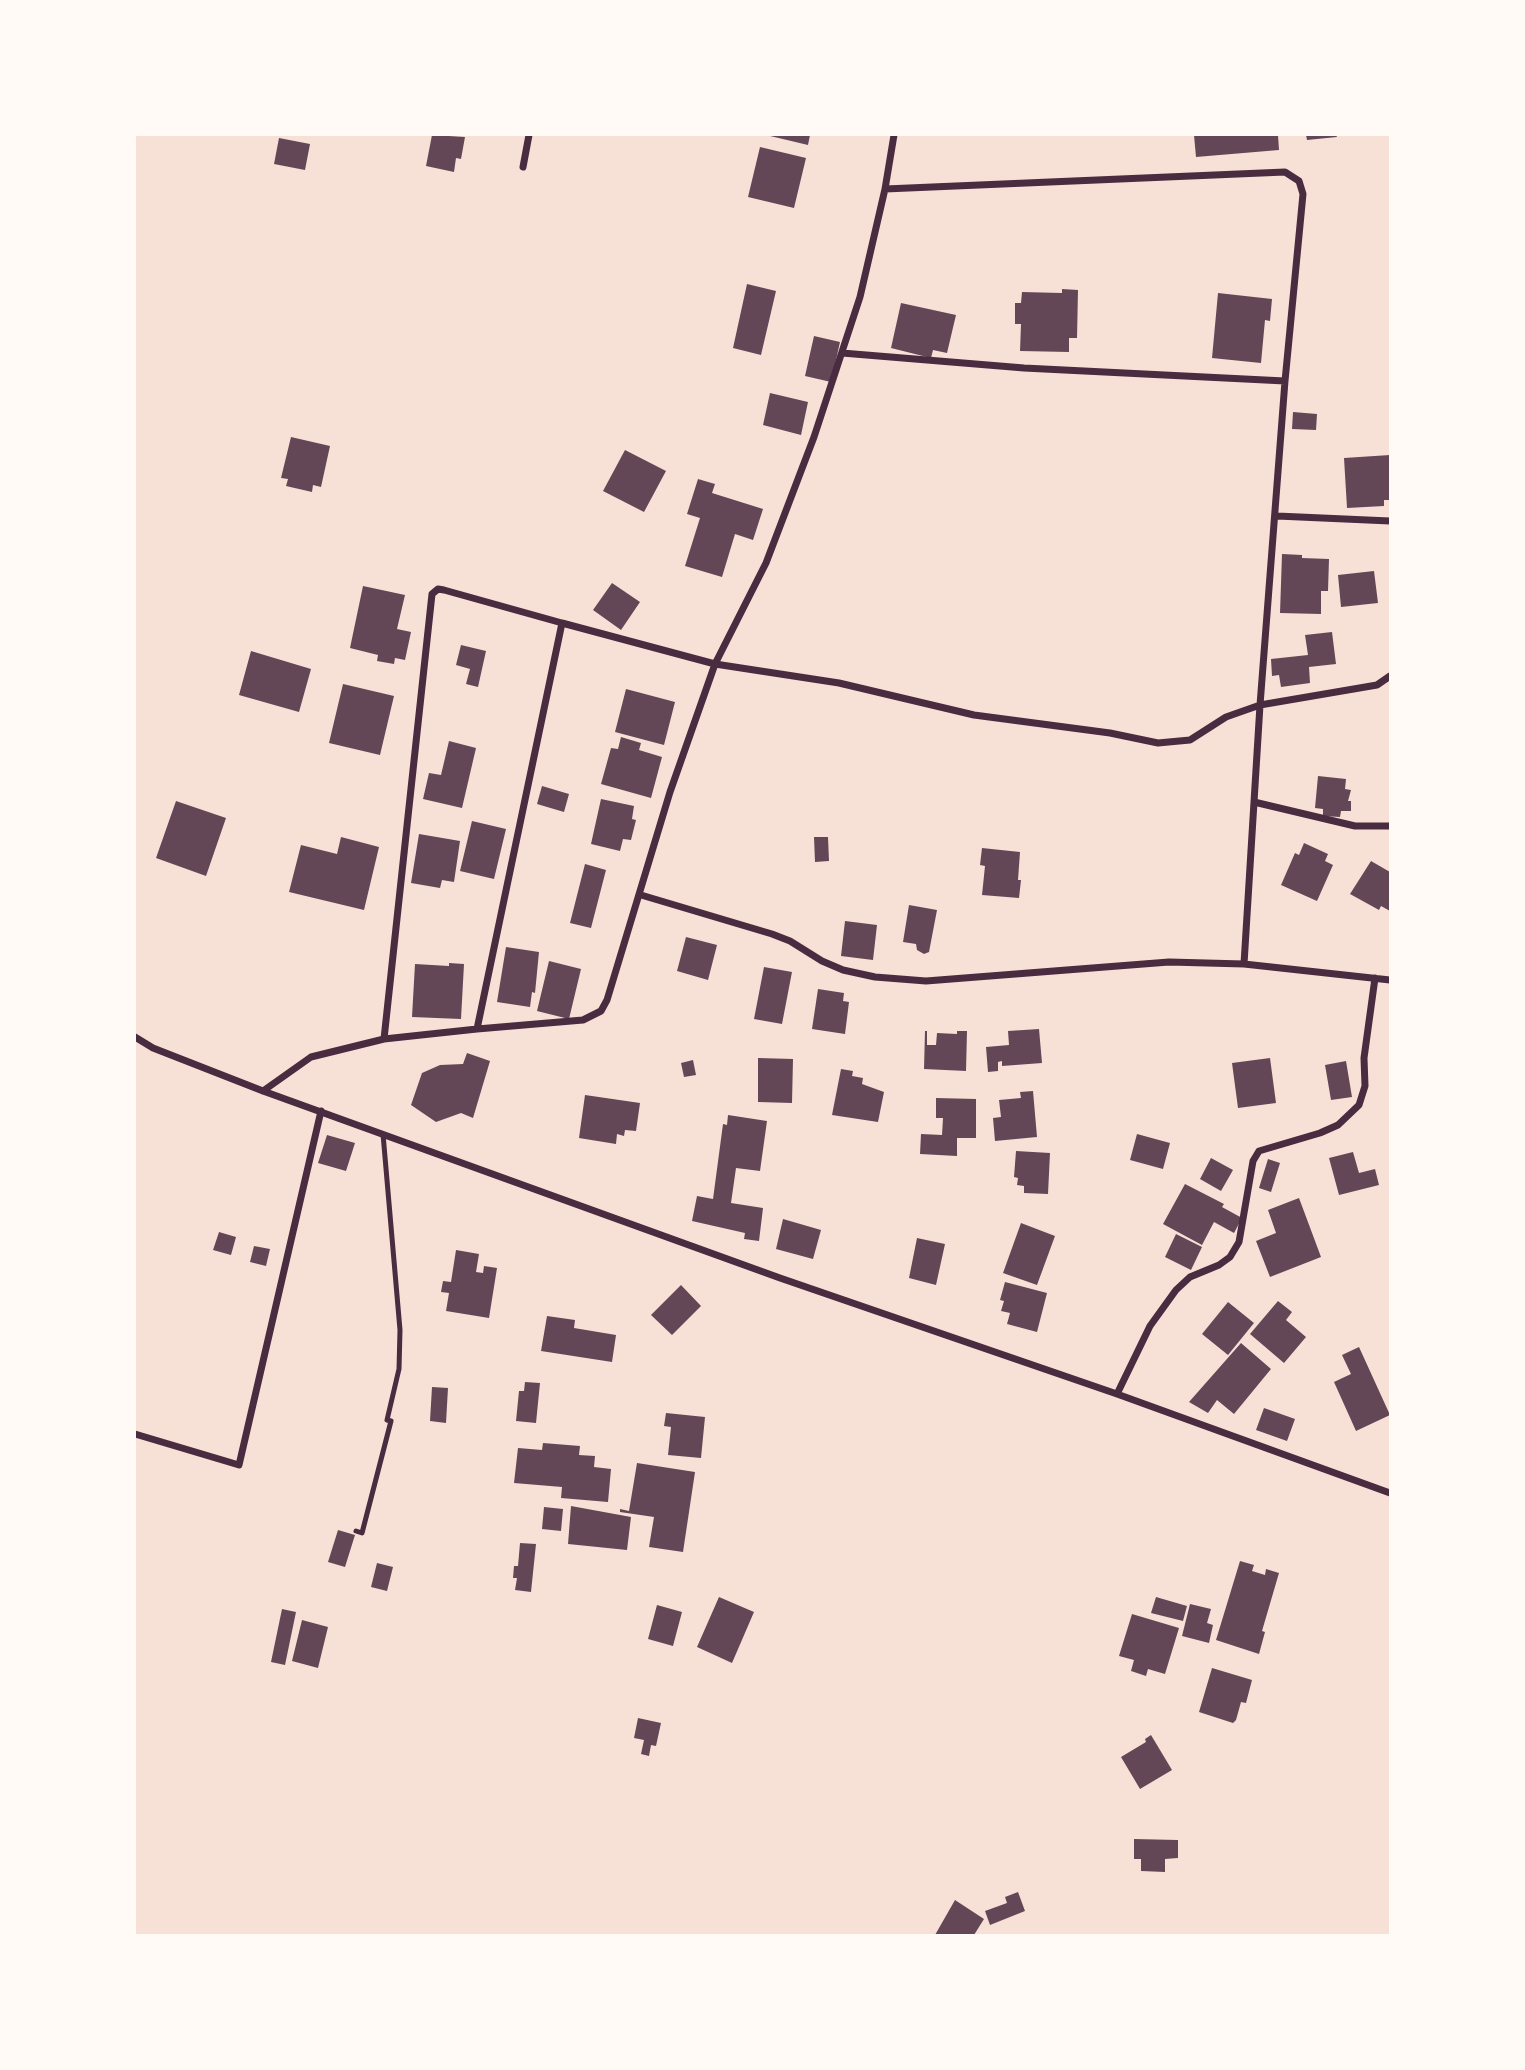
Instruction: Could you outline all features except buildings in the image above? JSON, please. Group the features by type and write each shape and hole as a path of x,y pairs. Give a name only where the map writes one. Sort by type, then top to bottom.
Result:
{"street":[{"path":"523,167 528,135"},
{"path":"263,1091 311,1057 384,1040 583,1020 601,1010 607,1000 641,895 670,792 715,664 766,563 814,437 860,298 885,189 894,135"},
{"path":"885,189 1285,172 1298,181 1303,194 1285,381 1244,964"},
{"path":"842,353 1024,368 1285,381"},
{"path":"1277,516 1390,521"},
{"path":"384,1040 432,594 438,589 715,664 839,683 974,715 1110,733 1157,743 1190,740 1226,717 1261,705 1377,685 1390,676"},
{"path":"477,1029 562,623"},
{"path":"1254,802 1355,826 1390,826"},
{"path":"641,895 772,934 843,970 875,977 926,981 1169,962 1244,964 1390,980"},
{"path":"1117,1394 1150,1326 1176,1290 1190,1277 1219,1265 1230,1257 1235,1249 1239,1242 1253,1161 1259,1151 1338,1125 1359,1105 1365,1086 1364,1058 1375,978"},
{"path":"135,1037 153,1048 263,1091 780,1278 1117,1394 1390,1493"},
{"path":"135,1434 239,1465 321,1111"}],"lane":[{"path":"356,1531 362,1533 391,1421 387,1420 399,1369 400,1330 383,1134"}]}
